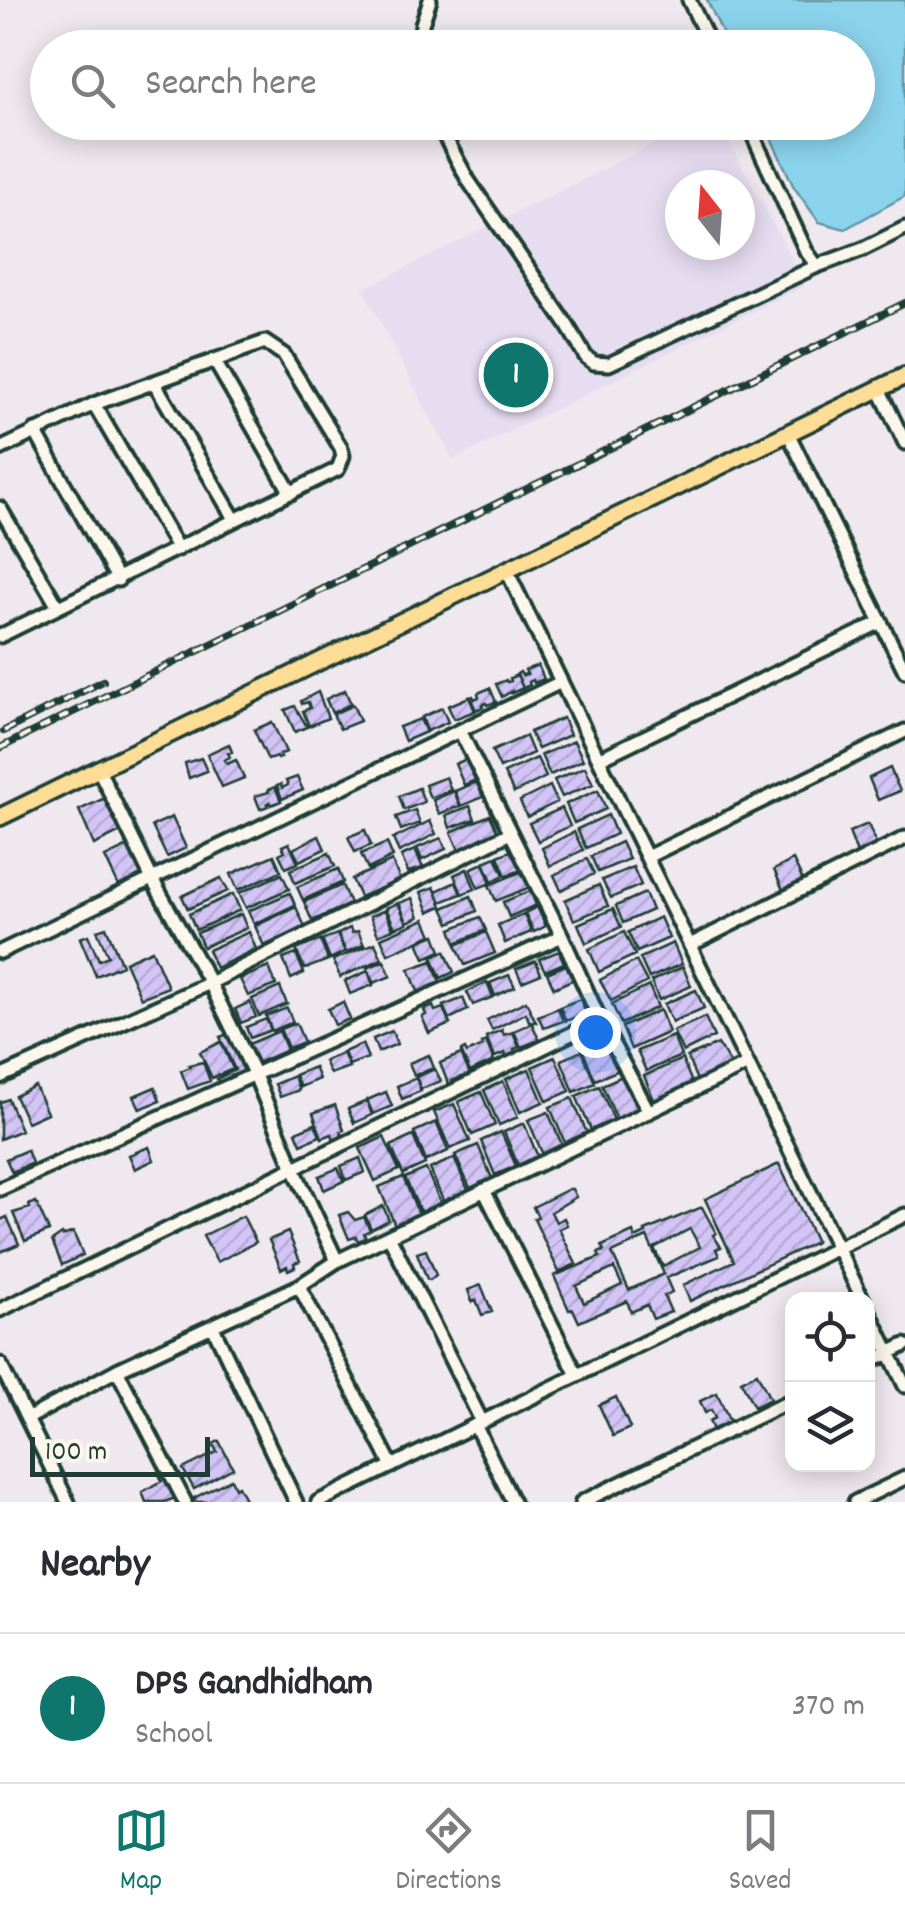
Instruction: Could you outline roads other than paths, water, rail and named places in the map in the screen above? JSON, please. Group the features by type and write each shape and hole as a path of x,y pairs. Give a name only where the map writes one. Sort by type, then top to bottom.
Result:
{"main road":[{"path":"0,817 905,376"}],"street":[{"path":"422,30 430,0"},
{"path":"690,0 704,30"},
{"path":"447,140 468,180 586,358 594,363 609,364 905,228"},
{"path":"754,140 806,251 817,266"},
{"path":"0,449 94,404 265,342 284,355 344,456 338,469 0,636"},
{"path":"214,360 291,492"},
{"path":"154,382 236,520"},
{"path":"879,388 905,443"},
{"path":"94,404 178,548"},
{"path":"35,432 118,580"},
{"path":"788,433 905,671"},
{"path":"0,508 58,607"},
{"path":"506,569 859,1292"},
{"path":"599,759 881,622"},
{"path":"0,952 561,682"},
{"path":"460,731 600,1020 649,1112"},
{"path":"646,856 905,731"},
{"path":"98,768 254,1073 337,1260"},
{"path":"0,1077 210,983 510,833"},
{"path":"690,944 905,838"},
{"path":"0,1190 562,936"},
{"path":"0,1310 600,1020"},
{"path":"27,1419 117,1370 298,1286 337,1260 748,1064"},
{"path":"484,1190 578,1375"},
{"path":"318,1502 905,1215"},
{"path":"389,1236 513,1502"},
{"path":"298,1286 392,1466"},
{"path":"875,1324 905,1386"},
{"path":"213,1327 296,1502"},
{"path":"875,1360 905,1345"},
{"path":"0,1364 68,1502"},
{"path":"117,1370 186,1502"},
{"path":"582,1502 785,1403"},
{"path":"855,1502 905,1478"}],"water":[{"path":"707,0 905,0 905,196 845,229 819,222 794,187 772,140 875,140 875,30 721,30"}],"railway":[{"path":"0,748 905,303"},
{"path":"4,731 103,681"}],"place":[{"name":"DPS Gandhidham","path":"516,375"}]}
